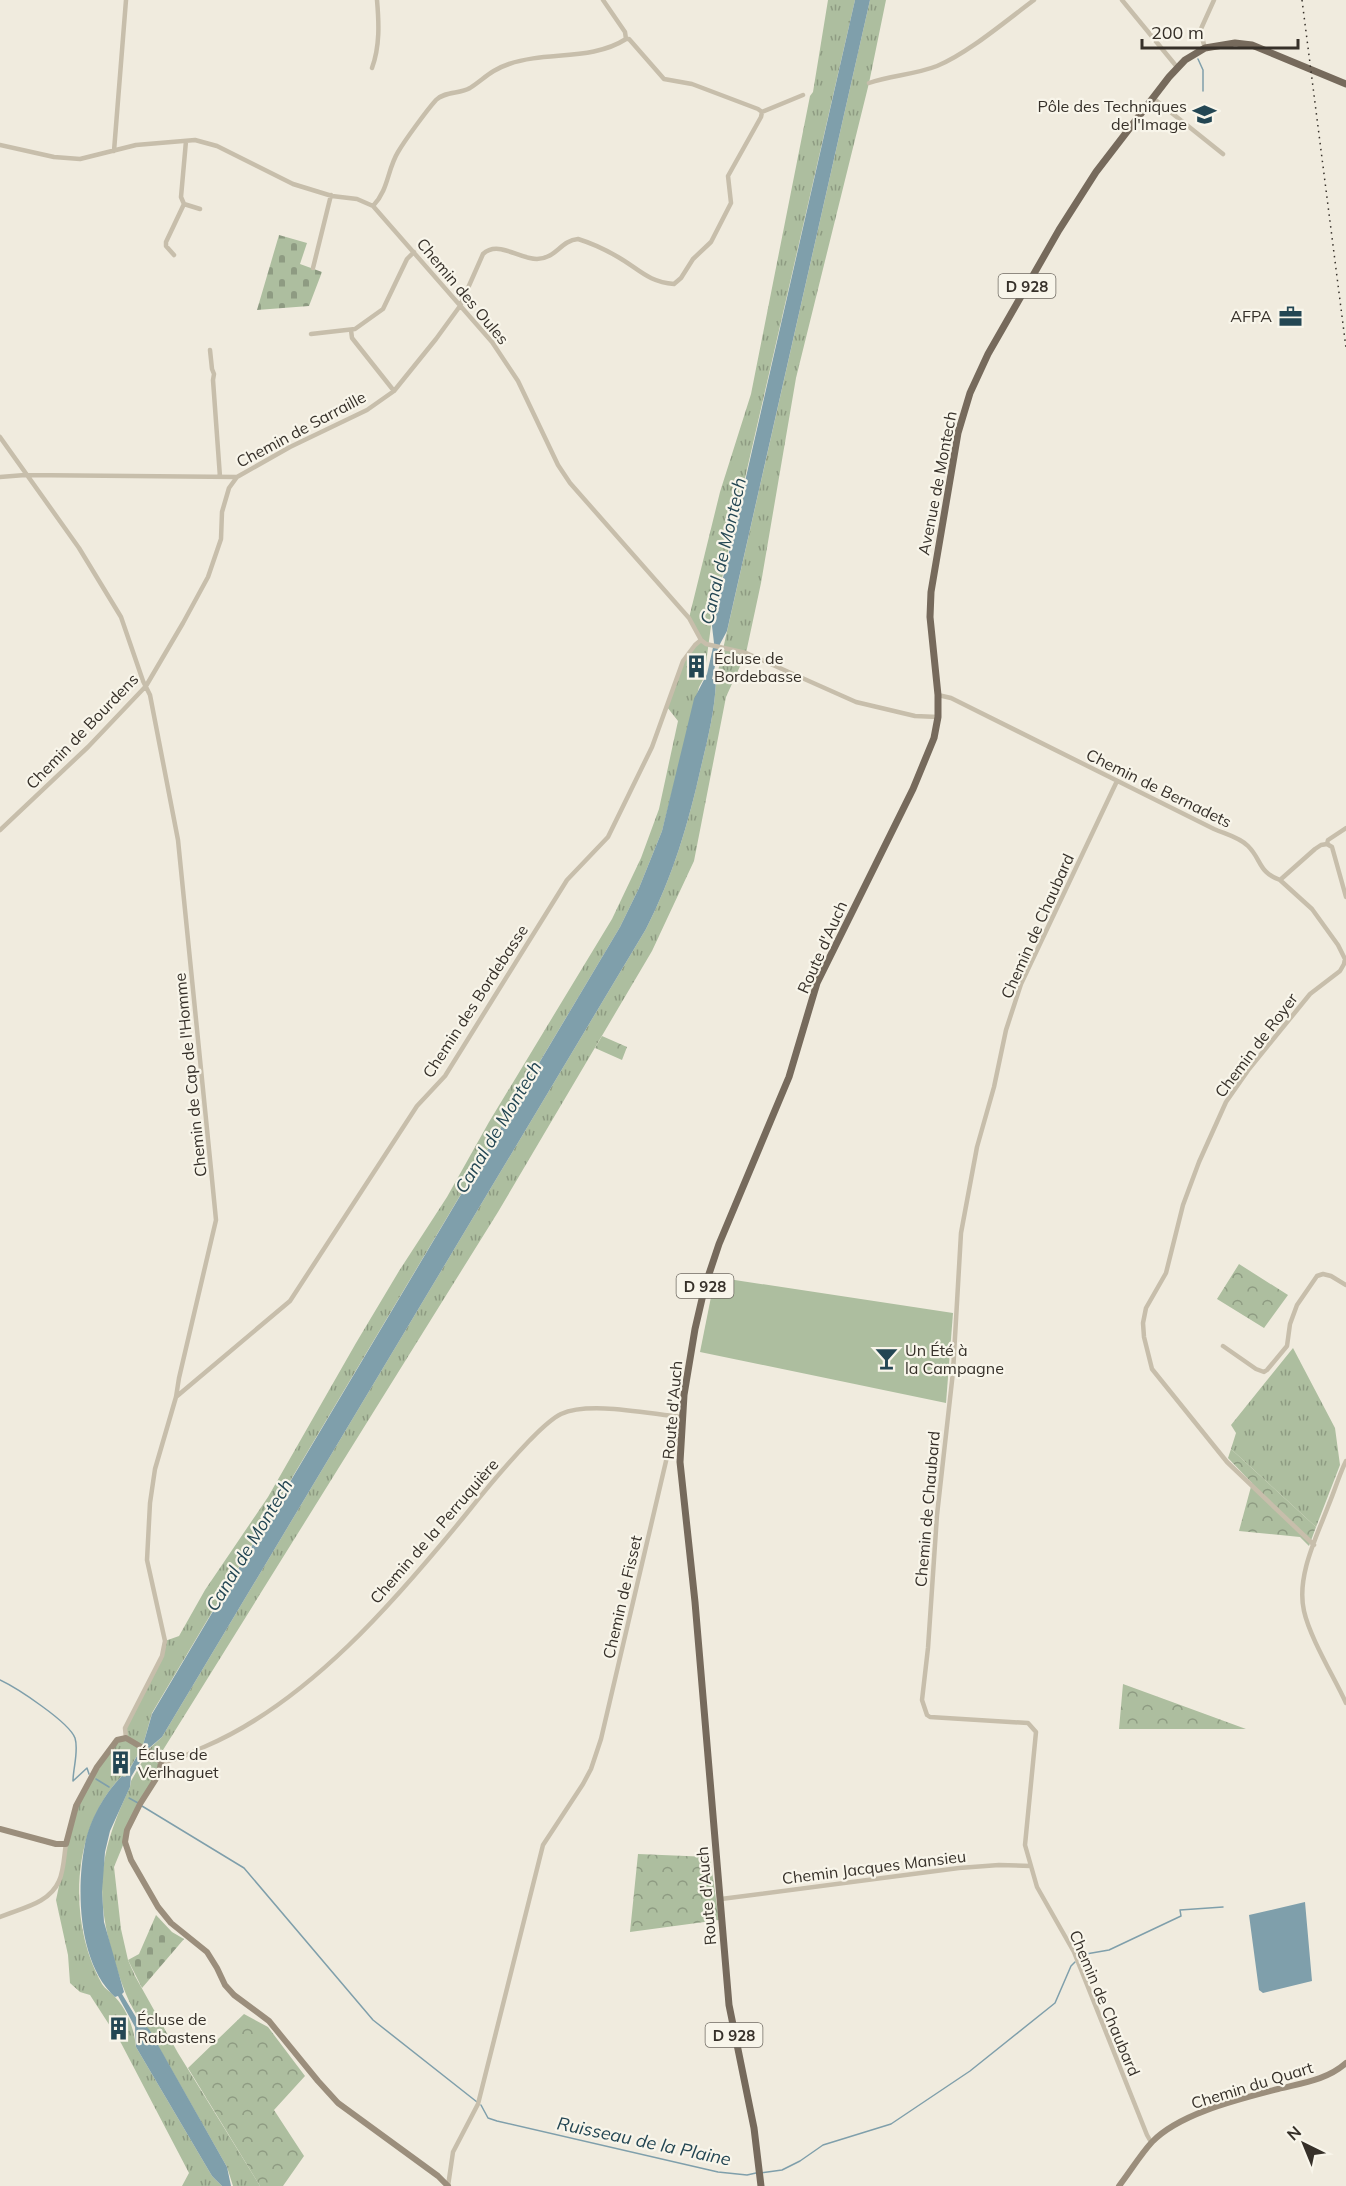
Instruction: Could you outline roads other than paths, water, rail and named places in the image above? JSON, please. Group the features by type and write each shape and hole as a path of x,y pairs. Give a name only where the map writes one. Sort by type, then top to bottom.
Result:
{"main road":[{"name":"Avenue de Montech","path":"938,717 930,618 931,592 958,433 970,393 988,354 1059,230 1096,172 1177,67 1205,48 1235,43 1252,45 1346,84"},
{"name":"Route d'Auch","path":"761,2186 753,2128 729,2005 695,1602 683,1500 680,1462 682,1417 695,1329 705,1286 719,1244 789,1077 822,970 913,789 934,738 938,717"}],"street":[{"path":"114,151 126,0"},
{"path":"372,68 379,26 377,0"},
{"path":"603,0 625,32 626,39"},
{"path":"869,83 913,75 939,65 961,53 1034,0"},
{"path":"1122,0 1177,67"},
{"path":"1205,48 1200,31 1214,0"},
{"path":"0,145 54,157 80,159 136,145 195,140 217,146 293,184 331,195 357,199 374,206 384,192 397,153 437,98 469,89 490,71 511,63 532,58 593,51 619,44 626,39"},
{"path":"626,39 638,49 664,79 692,84 762,112 803,94"},
{"path":"1153,97 1223,154"},
{"name":"Chemin de Sarraille","path":"0,477 26,475 237,477 290,447 367,410 394,391 460,306 483,254 495,247 524,258 537,259 552,256 570,240 578,239 619,258 642,274 661,283 674,284 681,278 693,259 711,242 731,203 728,176 762,112"},
{"path":"174,255 166,246 166,242 184,204 181,193 186,141"},
{"path":"313,268 331,195"},
{"path":"184,204 200,209"},
{"name":"Chemin des Oules","path":"374,206 492,342 518,381 564,474 689,618 701,640 708,644 746,653 856,702 915,716 938,717"},
{"path":"311,334 355,329 383,309 407,259 414,252"},
{"path":"351,330 352,338 394,391"},
{"path":"210,350 214,374 220,477"},
{"name":"Chemin de Cap de l'Homme","path":"0,437 79,548 121,617 150,695 178,840 216,1220 176,1397 155,1469 150,1503 147,1560 165,1641 162,1656 125,1728 126,1738"},
{"name":"Chemin de Bourdens","path":"0,830 88,747 146,686 208,577 221,539 222,512 229,488 237,477"},
{"name":"Chemin des Bordebasse","path":"176,1397 290,1300 417,1107 444,1076 567,880 608,837 652,747 683,661 701,640"},
{"name":"Chemin de Bernadets","path":"938,695 951,698 1238,839 1254,853 1264,871 1280,880"},
{"name":"Chemin de Chaubard","path":"1117,781 1021,984 1006,1030 994,1087 977,1147 962,1233 953,1372 937,1515 922,1700 927,1715 930,1717 1028,1723 1034,1727 1036,1732 1025,1845 1037,1887 1076,1957 1151,2142"},
{"path":"1327,844 1328,840 1346,828"},
{"path":"1280,880 1315,849 1327,844 1332,847 1346,897"},
{"name":"Chemin de Royer","path":"1280,880 1312,909 1338,945 1345,959 1344,964 1340,970 1310,993 1249,1069 1226,1102 1199,1162 1183,1205 1166,1273 1146,1308 1143,1330 1152,1369 1227,1462 1314,1545"},
{"path":"1223,1346 1264,1372 1287,1347 1290,1323 1297,1305 1311,1282 1323,1274 1346,1285"},
{"name":"Chemin de la Perruquière","path":"161,1762 172,1761 224,1738 288,1699 393,1600 419,1572 504,1467 558,1415 576,1409 600,1409 682,1417"},
{"name":"Chemin de Fisset","path":"448,2186 453,2152 478,2102 543,1845 591,1769 601,1739 670,1444 680,1434"},
{"path":"1346,1461 1314,1545 1304,1578 1302,1596 1304,1611 1346,1703"},
{"path":"0,1917 40,1902 51,1894 60,1879 75,1806 117,1740 126,1738 148,1751 161,1762 159,1774 127,1830 125,1842 131,1860 158,1907 171,1923 207,1952 225,1985 234,1995 269,2021 338,2103 438,2176 448,2186"},
{"path":"0,1829 56,1844 66,1844"},
{"name":"Chemin Jacques Mansieu","path":"721,1899 959,1868 999,1865 1031,1866"},
{"name":"Chemin du Quart","path":"1119,2186 1151,2142 1170,2128 1193,2116 1237,2101 1326,2077 1346,2063"}],"water":[{"path":"855,0 870,0 727,631 720,644 712,679 716,680 713,713 706,745 685,830 672,870 646,929 162,1737 148,1749 131,1777 130,1787 110,1831 105,1852 102,1892 104,1922 124,1992 122,1994 140,2024 142,2023 149,2029 227,2167 231,2186 222,2186 212,2176 136,2047 135,2027 118,1996 115,1997 103,1983 93,1965 87,1946 81,1904 82,1862 87,1835 104,1798 122,1776 125,1777 143,1745 152,1714 620,927 639,888 662,831 694,699 707,674 714,643 712,626"},
{"path":"1305,1902 1312,1981 1263,1993 1259,1990 1249,1915"}],"waterway":[{"path":"1198,59 1203,70 1203,91"},
{"path":"0,1680 42,1706 71,1731 75,1738 76,1748 73,1781 87,1768 89,1774"},
{"name":"Ruisseau de la Plaine","path":"96,1779 109,1787"},
{"name":"Ruisseau de la Plaine","path":"129,1798 138,1803"},
{"name":"Ruisseau de la Plaine","path":"142,1806 244,1868 373,2020 477,2102"},
{"name":"Ruisseau de la Plaine","path":"1079,1959 1086,1954 1109,1950 1181,1916 1180,1910 1223,1907"},
{"name":"Ruisseau de la Plaine","path":"761,2173 782,2170 823,2145 891,2124 970,2071 1055,2003 1071,1966 1075,1962"},
{"name":"Ruisseau de la Plaine","path":"481,2105 488,2118 497,2121 718,2172 747,2175 756,2173"}],"railway":[{"path":"1302,0 1346,348"}],"place":[{"name":"Pôle des Techniques de l'Image","path":"1205,115"},
{"name":"AFPA","path":"1290,316"},
{"name":"Écluse de Bordebasse","path":"696,667"},
{"name":"Un Été à la Campagne","path":"887,1359"},
{"name":"Écluse de Verlhaguet","path":"120,1763"},
{"name":"Écluse de Rabastens","path":"119,2028"}],"water label":[{"name":"Canal de Montech","path":"723,551"},
{"name":"Canal de Montech","path":"498,1127"},
{"name":"Canal de Montech","path":"249,1545"}]}
